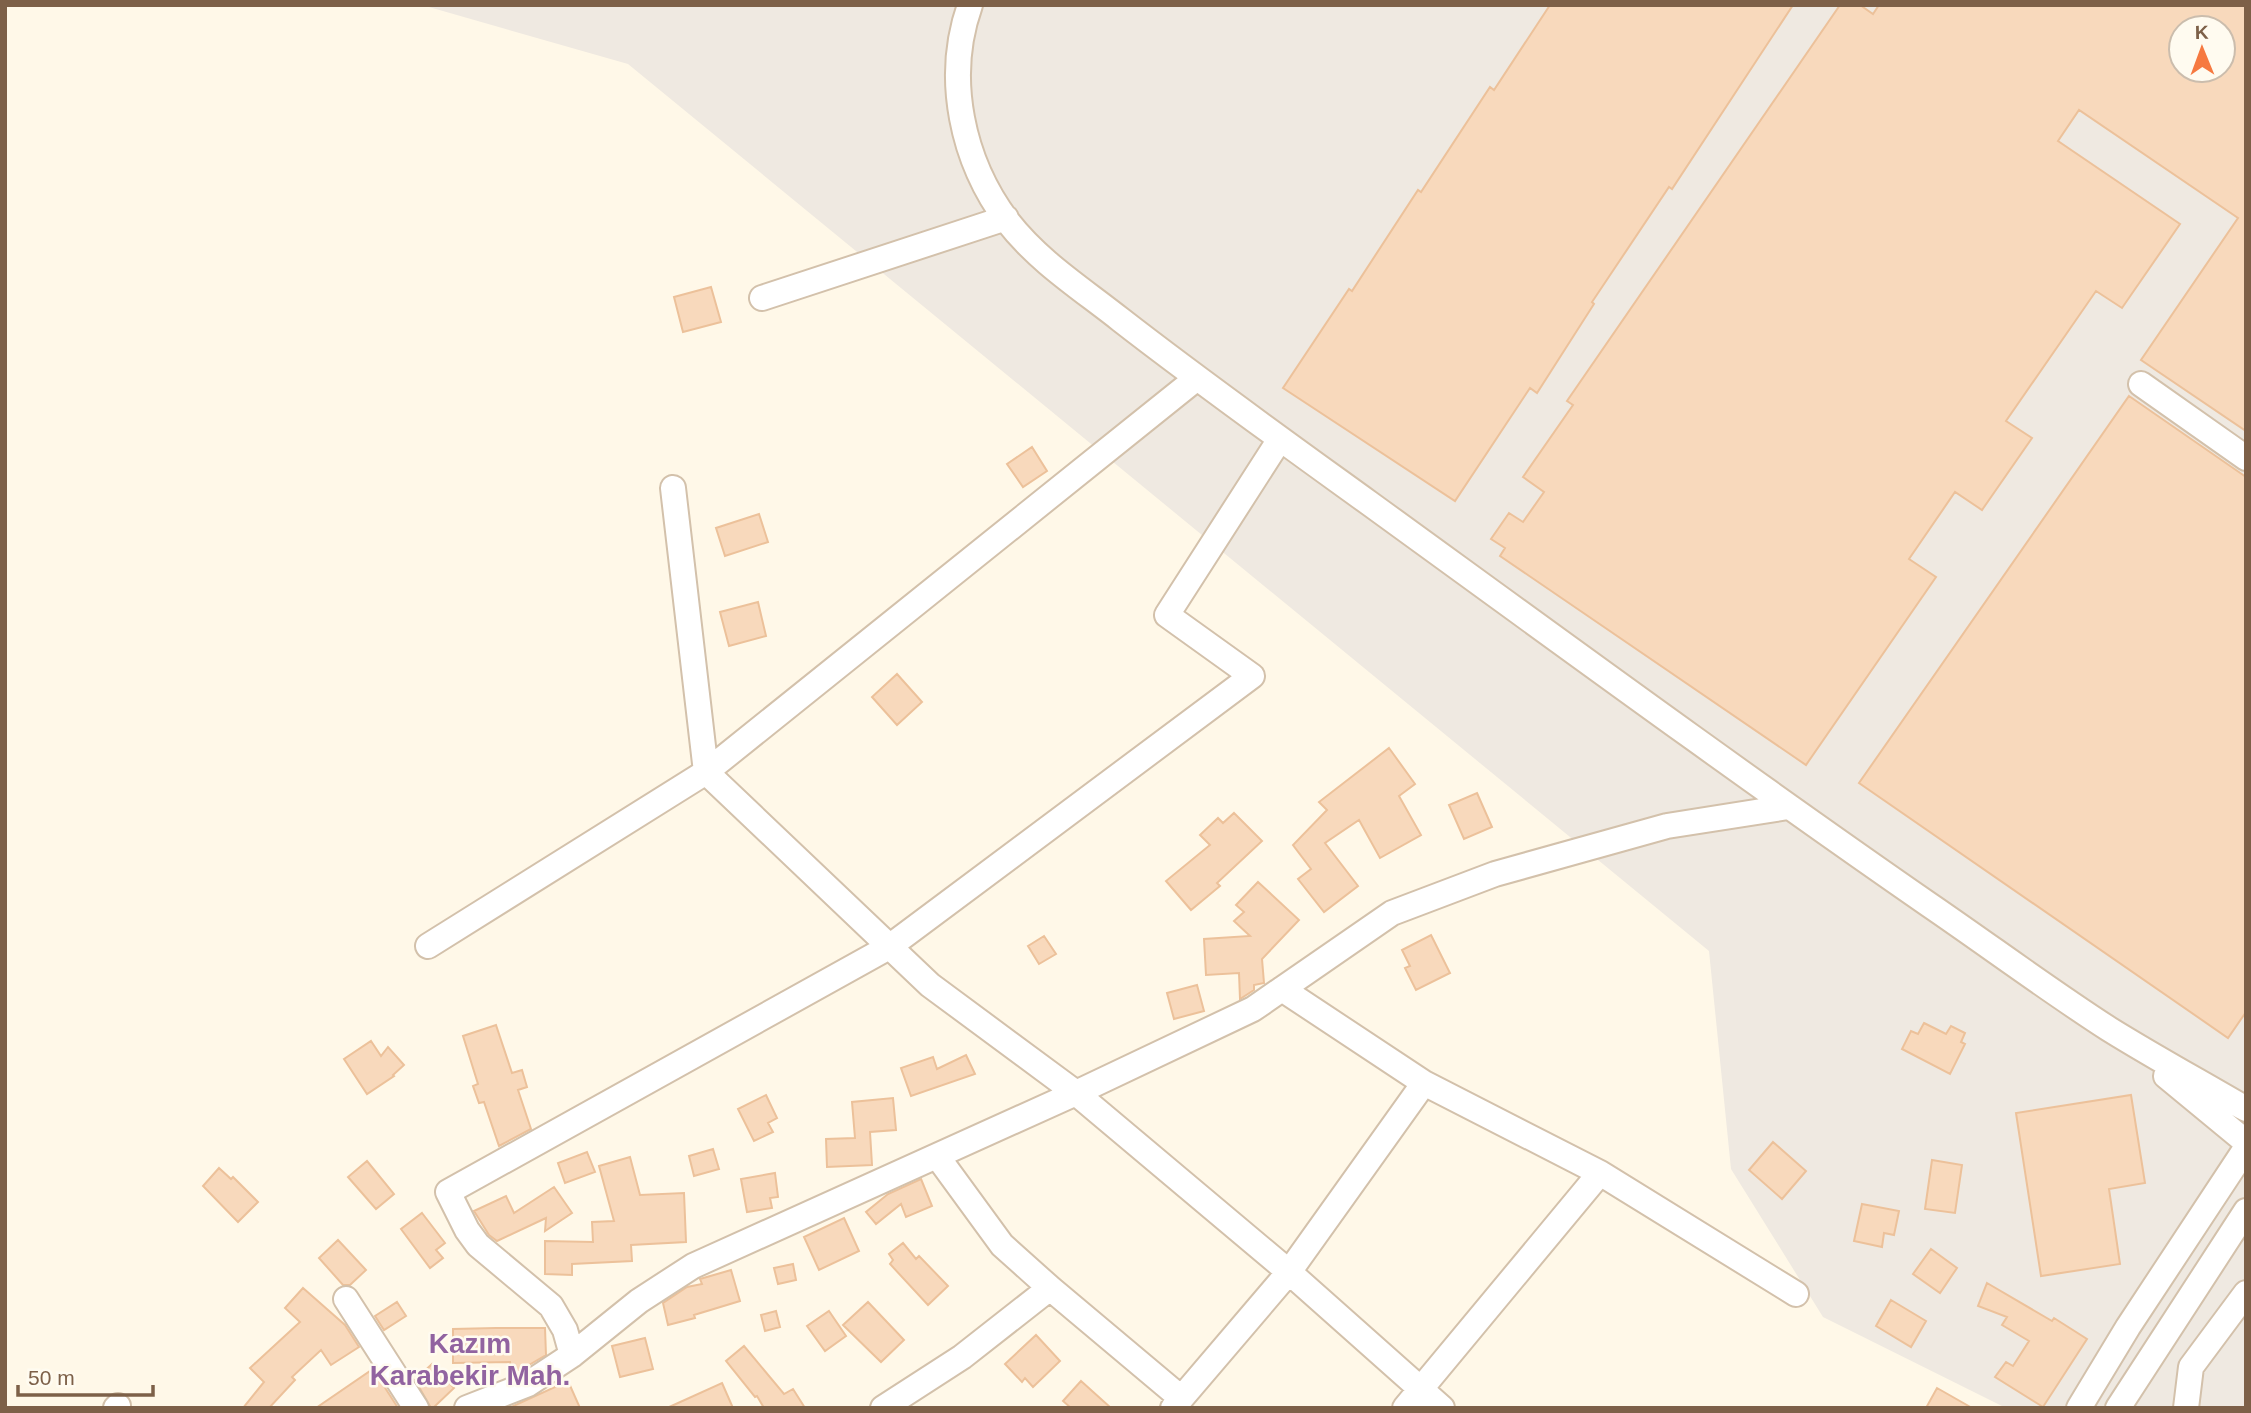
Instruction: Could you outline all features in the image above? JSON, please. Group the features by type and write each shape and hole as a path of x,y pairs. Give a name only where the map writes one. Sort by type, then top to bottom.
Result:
{"street":[{"path":"970,5 959,52 958,90 962,124 970,152 985,186 1006,218 1026,243 1049,265 1280,439 1788,807 2108,1028 2246,1109"},
{"path":"762,298 1006,218"},
{"path":"428,946 706,772 1197,378"},
{"path":"2141,384 2246,458"},
{"path":"572,1355 565,1330 551,1306 478,1245 467,1230 448,1192 889,947 1251,676 1167,615 1280,439"},
{"path":"673,488 706,772 930,985 1076,1093 1289,1272 1413,1399 1442,1408"},
{"path":"467,1408 528,1384 572,1355 639,1301 693,1266 1076,1093 1253,1009 1392,913 1495,874 1667,826 1788,807"},
{"path":"1282,989 1424,1083 1600,1173 1796,1294"},
{"path":"2108,1028 2246,1142"},
{"path":"937,1156 1003,1245 1177,1403 1289,1272 1424,1083"},
{"path":"2079,1408 2128,1327 2246,1148"},
{"path":"1413,1399 1600,1173"},
{"path":"2118,1408 2246,1211"},
{"path":"883,1408 962,1357 1050,1288"},
{"path":"2186,1408 2191,1367 2246,1293"},
{"path":"346,1299 416,1408"}],"shaded area":[{"path":"422,5 2246,5 2246,1408 2006,1408 1823,1317 1731,1169 1709,951 628,64"}],"building":[{"path":"1550,5 1793,5 1672,189 1669,187 1592,302 1594,304 1537,393 1530,388 1455,501 1283,388 1349,289 1352,291 1418,190 1421,192 1490,87 1494,90"},
{"path":"1840,5 1860,5 1873,14 1879,5 2246,5 2246,431 2141,360 2238,218 2079,110 2058,141 2180,224 2122,308 2096,291 2006,421 2032,438 1982,510 1955,492 1909,559 1936,577 1806,765 1500,556 1505,548 1491,539 1509,513 1523,522 1544,492 1523,477 1573,405 1567,401"},
{"path":"711,287 721,322 683,332 674,297"},
{"path":"2129,396 2246,477 2246,1012 2228,1038 1859,783"},
{"path":"1032,447 1047,471 1023,487 1007,464"},
{"path":"759,514 768,542 725,556 716,528"},
{"path":"758,602 766,636 729,646 720,612"},
{"path":"897,674 922,702 897,725 872,697"},
{"path":"1389,748 1415,784 1399,796 1421,835 1380,858 1359,820 1325,843 1358,886 1324,912 1298,879 1311,869 1293,845 1327,810 1319,802"},
{"path":"1477,793 1492,827 1464,839 1449,805"},
{"path":"1234,813 1262,841 1217,883 1220,886 1191,910 1166,881 1210,845 1200,835 1218,818 1223,823"},
{"path":"1258,882 1299,920 1262,959 1264,983 1254,985 1254,990 1240,999 1239,973 1206,975 1204,939 1250,936 1234,921 1244,912 1236,905"},
{"path":"1431,935 1450,973 1416,990 1405,968 1410,966 1402,950"},
{"path":"1044,936 1056,954 1039,964 1028,946"},
{"path":"1197,985 1204,1011 1174,1019 1167,993"},
{"path":"1924,1023 1946,1034 1951,1026 1965,1033 1961,1042 1965,1044 1950,1074 1902,1049 1911,1031 1918,1034"},
{"path":"496,1025 512,1073 522,1070 527,1087 518,1090 531,1129 499,1146 484,1102 479,1103 473,1086 478,1084 463,1036"},
{"path":"371,1041 381,1056 388,1047 404,1065 394,1076 367,1094 344,1059"},
{"path":"966,1055 975,1074 911,1096 901,1068 933,1057 937,1069"},
{"path":"766,1095 777,1118 768,1123 773,1132 754,1141 738,1109"},
{"path":"2131,1095 2145,1183 2109,1189 2120,1264 2041,1276 2016,1113"},
{"path":"893,1098 896,1130 870,1132 872,1165 827,1167 826,1139 855,1138 852,1102"},
{"path":"1773,1142 1806,1171 1782,1199 1749,1170"},
{"path":"713,1149 719,1169 694,1176 689,1156"},
{"path":"587,1152 595,1172 565,1183 558,1163"},
{"path":"630,1157 640,1195 684,1193 686,1242 631,1245 632,1261 572,1264 572,1275 545,1274 545,1241 593,1242 592,1222 614,1221 599,1166"},
{"path":"1932,1160 1962,1165 1955,1213 1925,1209"},
{"path":"367,1161 394,1194 376,1209 348,1177"},
{"path":"219,1168 231,1179 233,1177 258,1202 238,1222 203,1186"},
{"path":"775,1173 778,1197 770,1198 772,1208 747,1212 741,1179"},
{"path":"921,1179 932,1206 906,1217 901,1204 876,1224 866,1212 888,1194"},
{"path":"554,1187 572,1213 545,1231 546,1218 497,1241 489,1235 474,1211 506,1196 514,1213"},
{"path":"1862,1204 1899,1211 1894,1235 1884,1233 1882,1247 1854,1241"},
{"path":"422,1213 445,1243 436,1250 443,1258 430,1268 401,1229"},
{"path":"844,1218 859,1251 819,1270 804,1237"},
{"path":"338,1240 366,1270 350,1285 343,1285 319,1258"},
{"path":"903,1243 916,1259 919,1256 948,1286 928,1305 890,1264 893,1260 889,1254"},
{"path":"1931,1249 1957,1268 1940,1293 1913,1274"},
{"path":"793,1264 796,1280 778,1284 774,1268"},
{"path":"731,1270 740,1301 668,1325 663,1303 687,1287 702,1284 700,1279"},
{"path":"1987,1283 2052,1321 2054,1318 2087,1339 2043,1407 1995,1377 2006,1362 2013,1366 2029,1341 2002,1325 2007,1317 1978,1306"},
{"path":"303,1288 345,1325 359,1347 331,1365 321,1350 292,1377 295,1380 269,1408 243,1408 264,1382 250,1368 300,1322 285,1308"},
{"path":"1891,1300 1926,1321 1911,1347 1876,1326"},
{"path":"397,1302 406,1316 384,1330 375,1316"},
{"path":"868,1302 904,1340 881,1362 843,1325"},
{"path":"776,1311 780,1327 765,1331 761,1315"},
{"path":"829,1311 846,1336 825,1351 807,1326"},
{"path":"545,1328 546,1355 517,1372 511,1372 510,1362 453,1363 453,1329"},
{"path":"1036,1335 1060,1361 1033,1387 1025,1378 1022,1382 1005,1364"},
{"path":"645,1338 653,1369 620,1377 612,1346"},
{"path":"744,1346 784,1394 793,1389 805,1408 764,1408 757,1396 755,1397 726,1361"},
{"path":"432,1364 454,1388 431,1408 415,1380"},
{"path":"373,1369 398,1408 316,1408"},
{"path":"568,1381 580,1408 511,1407"},
{"path":"1081,1381 1111,1408 1071,1408 1063,1401"},
{"path":"722,1383 733,1408 667,1408"},
{"path":"1937,1388 1972,1408 1926,1408"}],"district":[{"name":"Kazım Karabekir Mah.","path":"470,1359"}]}
